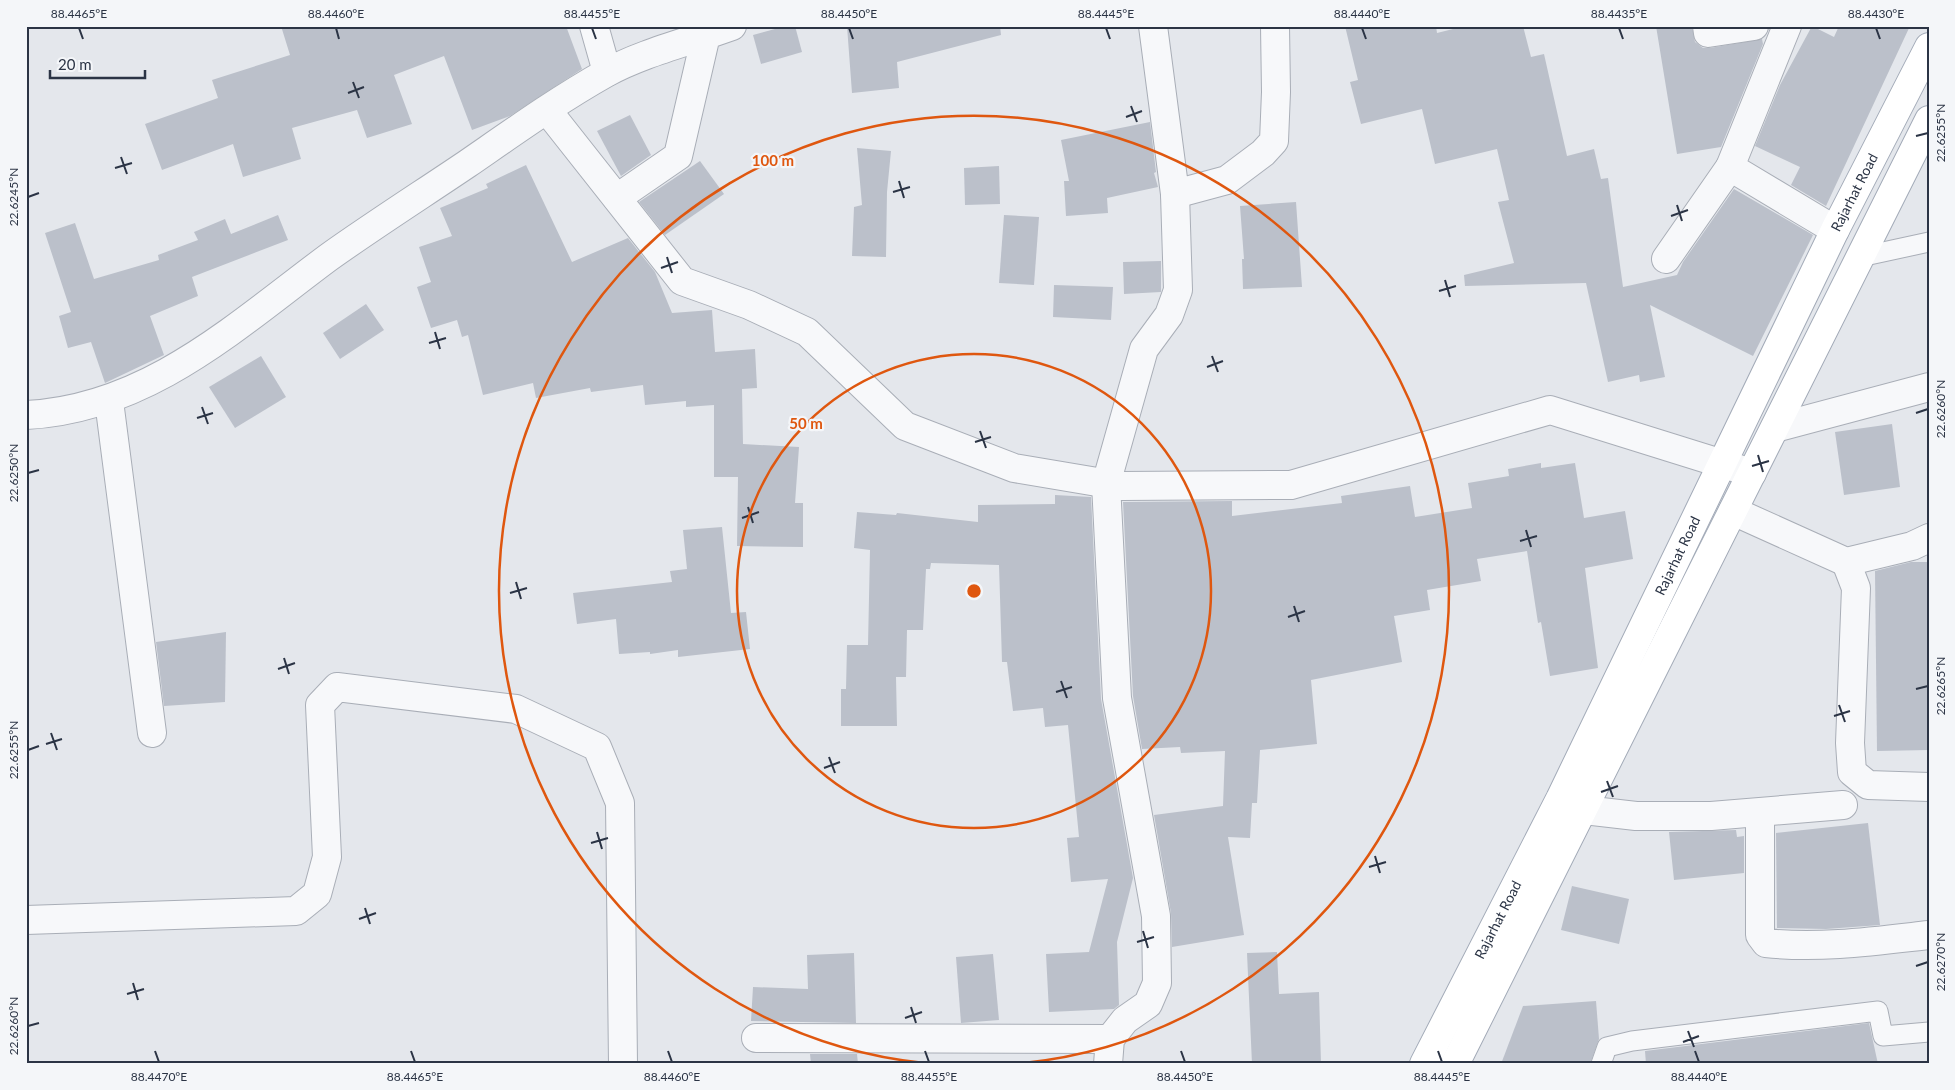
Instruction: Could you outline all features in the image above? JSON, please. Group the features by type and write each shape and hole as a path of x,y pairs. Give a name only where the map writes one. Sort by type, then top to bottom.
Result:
{"main road":[{"name":"Rajarhat Road","path":"1424,1064 1560,799 1835,230 1929,47"},
{"name":"Rajarhat Road","path":"1455,1064 1928,122"}],"street":[{"path":"594,26 607,72"},
{"path":"26,415 48,414 109,400 167,374 246,321 330,257 547,110 607,72 732,26"},
{"path":"756,1038 1109,1051 1125,1020 1148,1004 1157,983 1156,916 1117,698 1106,484 1144,349 1169,315 1178,290 1175,194 1153,26"},
{"path":"1175,194 1227,180 1263,153 1274,141 1276,92 1275,26"},
{"path":"1707,26 1708,33 1754,26"},
{"path":"1666,259 1730,167 1786,26"},
{"path":"617,198 678,156 706,35"},
{"path":"547,110 682,281 749,305 807,332 905,426 1014,468 1121,486 1291,485 1550,410 1752,473"},
{"path":"1730,167 1835,230"},
{"path":"1774,428 1929,386"},
{"path":"109,400 152,733"},
{"path":"1733,511 1846,562 1912,546 1929,538"},
{"path":"1846,562 1856,588 1850,743 1852,772 1868,785 1929,787"},
{"path":"26,920 296,911 317,894 326,857 320,705 337,687 516,709 597,747 620,803 623,1064"},
{"path":"1584,810 1636,816 1760,813 1843,805"},
{"path":"1760,813 1760,935 1766,943 1788,946 1865,942 1929,935"}],"lane":[{"path":"1860,257 1929,242"},
{"path":"1601,1064 1607,1048 1632,1042 1878,1011 1883,1036 1929,1032"}],"building":[{"path":"281,26 566,26 582,69 510,116 472,130 444,56 394,75 412,124 367,138 357,110 292,128 301,159 243,177 233,144 162,170 145,124 218,98 212,80 290,55"},
{"path":"786,26 795,26 802,52 761,64 753,35"},
{"path":"847,26 1000,26 1001,35 897,62 899,88 852,93"},
{"path":"1345,26 1436,26 1437,33 1465,26 1523,26 1531,57 1544,54 1567,156 1594,149 1601,179 1608,178 1623,287 1677,275 1683,262 1734,189 1813,235 1753,356 1650,305 1665,377 1640,382 1639,375 1608,382 1586,283 1465,286 1464,275 1514,263 1498,202 1509,200 1497,149 1435,164 1422,109 1361,124 1350,82 1358,80"},
{"path":"1656,26 1692,26 1695,42 1703,48 1762,39 1763,44 1721,147 1677,154"},
{"path":"1812,26 1834,37 1839,26 1910,26 1826,206 1791,185 1800,167 1755,146 1780,85"},
{"path":"630,115 651,155 621,176 597,131"},
{"path":"1150,122 1156,172 1154,173 1158,187 1107,198 1108,213 1066,216 1064,181 1069,181 1061,140"},
{"path":"857,148 891,151 887,192 886,257 852,256 854,207 862,205"},
{"path":"700,161 724,194 665,235 639,202"},
{"path":"526,165 572,262 628,238 655,272 672,313 712,310 715,352 755,349 757,388 742,389 743,444 799,447 795,503 803,503 803,547 737,546 738,477 714,477 714,405 686,407 686,401 645,405 643,385 591,392 590,388 536,398 533,383 483,395 468,335 462,337 457,320 431,328 417,287 431,282 419,247 452,236 440,208 488,188 486,184"},
{"path":"999,166 1000,204 965,205 964,168"},
{"path":"1296,202 1302,287 1243,289 1242,259 1244,259 1240,206"},
{"path":"278,215 288,240 192,277 198,296 150,316 164,355 105,383 91,342 68,348 59,316 71,312 45,233 75,223 94,279 159,260 158,255 198,240 194,232 225,219 231,234"},
{"path":"1004,215 1039,217 1034,285 999,283"},
{"path":"1161,261 1161,292 1124,294 1123,262"},
{"path":"1054,285 1113,287 1111,320 1053,317"},
{"path":"366,304 384,330 340,359 323,333"},
{"path":"261,356 286,397 235,428 209,387"},
{"path":"1892,424 1900,487 1844,495 1835,432"},
{"path":"1541,463 1541,468 1575,463 1584,518 1625,511 1633,559 1585,568 1598,668 1550,676 1541,622 1538,623 1527,551 1477,559 1481,581 1427,590 1430,610 1394,616 1402,662 1311,680 1317,744 1260,750 1257,803 1252,803 1250,838 1228,837 1244,935 1172,947 1171,913 1154,815 1223,806 1225,751 1181,753 1180,747 1142,749 1133,696 1123,502 1232,501 1232,516 1342,503 1341,496 1410,486 1415,517 1472,508 1468,483 1509,476 1508,469"},
{"path":"1055,495 1091,497 1101,699 1133,878 1117,942 1119,1005 1114,1009 1049,1012 1046,954 1089,952 1108,879 1071,882 1067,838 1079,837 1068,725 1045,727 1043,708 1013,711 1007,662 1002,662 999,565 931,563 930,569 926,569 923,630 907,630 906,677 896,677 897,726 841,726 841,689 846,689 847,645 868,645 870,550 854,548 857,512 896,515 897,513 978,522 978,505 1055,504"},
{"path":"722,527 731,613 746,612 750,649 678,657 678,650 650,654 650,652 619,654 616,619 577,624 573,593 672,582 670,571 687,569 683,530"},
{"path":"1911,562 1929,562 1929,750 1877,751 1875,571"},
{"path":"226,632 225,702 164,706 156,642"},
{"path":"1868,823 1880,925 1826,929 1777,928 1776,833"},
{"path":"1736,830 1737,837 1744,836 1744,873 1674,880 1669,832"},
{"path":"1572,886 1629,899 1619,944 1561,930"},
{"path":"1277,952 1279,994 1319,992 1321,1064 1252,1064 1247,953"},
{"path":"854,953 856,1023 751,1021 753,987 808,989 807,955"},
{"path":"993,954 999,1020 961,1023 956,957"},
{"path":"1596,1001 1599,1039 1590,1064 1501,1064 1523,1006"},
{"path":"1869,1023 1878,1064 1646,1064 1645,1051"},
{"path":"810,1054 857,1054 858,1064 811,1064"}]}
